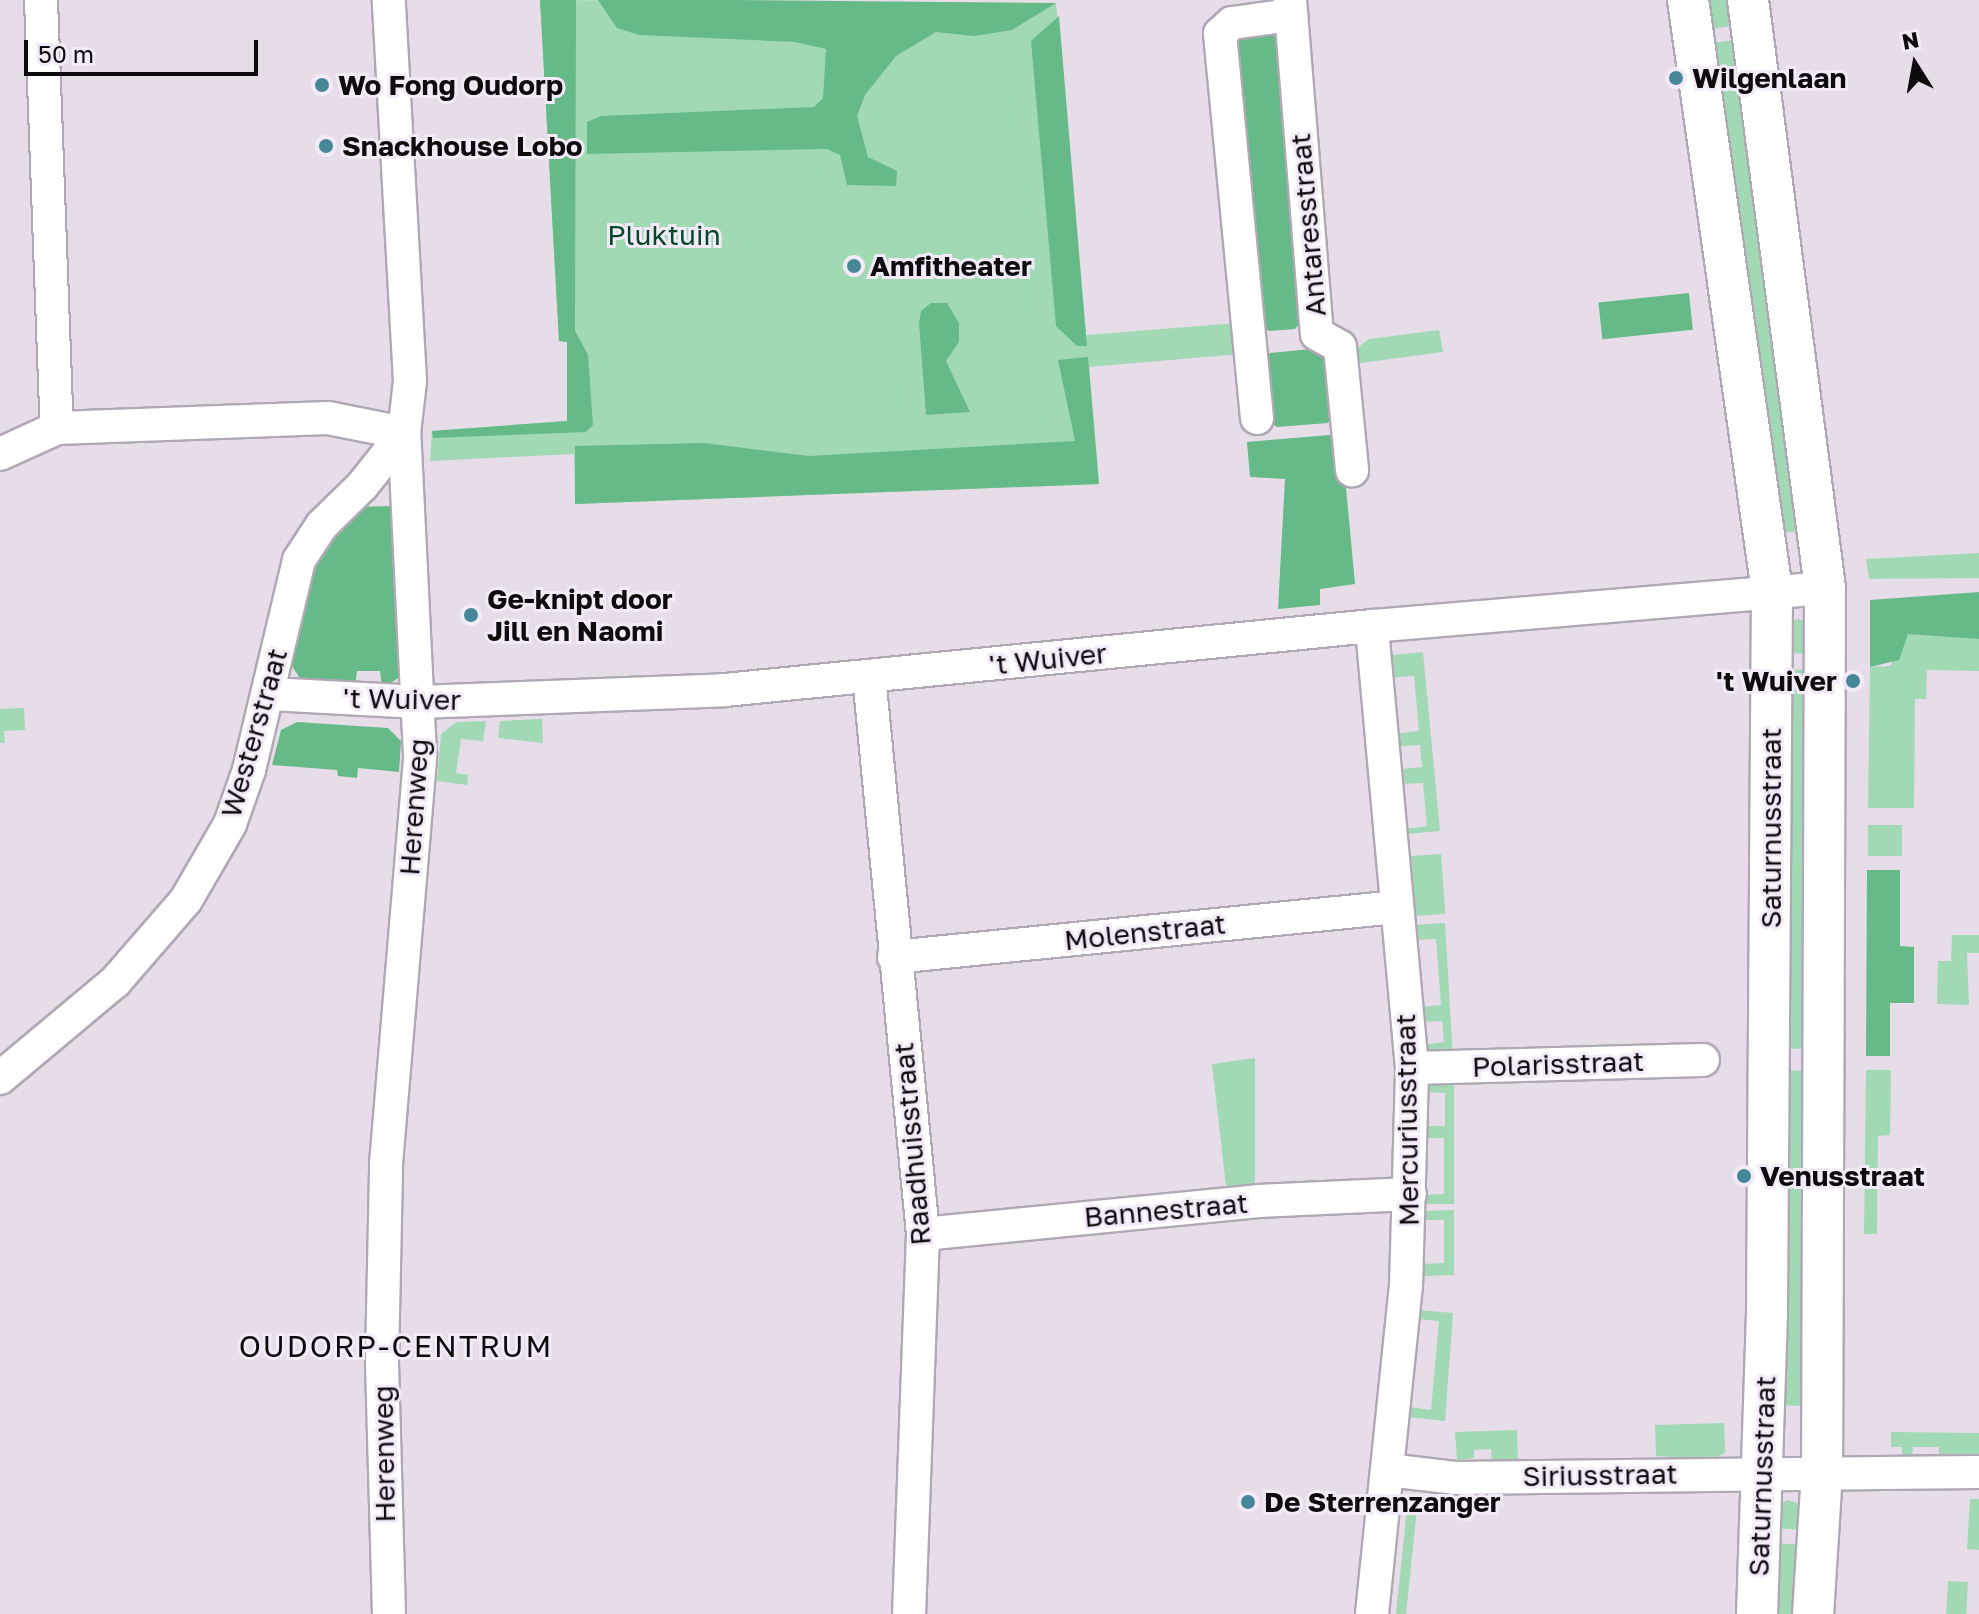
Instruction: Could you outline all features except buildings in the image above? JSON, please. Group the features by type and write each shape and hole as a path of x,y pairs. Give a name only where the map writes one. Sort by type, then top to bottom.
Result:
{"street":[{"path":"41,0 57,428"},
{"name":"Herenweg","path":"389,0 410,381 404,433 420,755 386,1164 382,1362 389,1614"},
{"name":"Saturnusstraat","path":"1688,0 1772,591 1764,1472 1757,1614"},
{"name":"Saturnusstraat","path":"1748,0 1825,588 1822,1472 1813,1614"},
{"name":"Antaresstraat","path":"1257,418 1220,34 1232,23 1291,7 1317,334 1340,347 1352,470"},
{"path":"0,454 57,428 328,418 404,433"},
{"name":"Westerstraat","path":"0,1078 115,982 186,900 230,824 270,694 299,560 322,525 362,486 404,433"},
{"name":"'t Wuiver","path":"270,694 419,702 725,690 1372,626 1825,588"},
{"name":"Mercuriusstraat","path":"1372,626 1412,1068 1410,1194 1388,1470 1372,1614"},
{"name":"Raadhuisstraat","path":"869,676 923,1234 909,1614"},
{"name":"Molenstraat","path":"894,957 1397,907"},
{"name":"Polarisstraat","path":"1412,1068 1703,1060"},
{"name":"Bannestraat","path":"923,1234 1258,1201 1410,1194"},
{"name":"Siriusstraat","path":"1388,1470 1455,1478 1764,1472 1979,1472"}],"green space":[{"name":"Pluktuin","path":"540,0 1056,3 1086,335 1237,323 1240,354 1089,367 1099,484 575,504 574,454 430,461 432,431 567,421 567,342 559,341"},
{"path":"540,0 576,0 575,331 588,355 593,425 586,432 433,438 432,431 567,421 567,342 559,341"},
{"path":"598,0 1056,3 1012,30 974,36 936,32 896,56 865,95 857,116 868,157 897,171 896,186 847,185 840,155 827,149 587,154 587,122 601,116 814,107 823,98 826,49 795,42 639,35 617,28"},
{"path":"1700,0 1736,0 1739,25 1704,30"},
{"path":"1059,16 1087,346 1077,346 1056,326 1031,41"},
{"path":"1277,30 1302,321 1295,329 1269,331 1260,324 1236,42 1242,33"},
{"path":"1741,39 1810,529 1775,534 1706,44"},
{"path":"1689,293 1693,330 1602,339 1598,303"},
{"path":"931,303 947,303 959,323 959,342 946,361 970,412 926,415 919,323 921,311"},
{"path":"1439,330 1443,352 1353,364 1357,348 1369,339"},
{"path":"1312,349 1329,360 1334,415 1328,423 1277,427 1269,421 1263,359 1270,353"},
{"path":"1088,357 1099,484 575,504 575,446 704,443 809,456 1075,441 1058,360"},
{"path":"1341,434 1355,584 1320,589 1320,605 1278,609 1285,479 1250,477 1247,442"},
{"path":"392,506 400,677 382,688 380,671 357,671 355,688 303,683 288,660 307,577 341,522 357,507"},
{"path":"1979,553 1979,578 1869,579 1866,559"},
{"path":"1979,592 1979,639 1908,634 1899,660 1870,667 1870,600"},
{"path":"1798,619 1806,621 1816,654 1781,653 1789,622"},
{"path":"1908,634 1979,639 1979,671 1927,670 1926,699 1915,699 1914,808 1868,808 1870,667 1890,666"},
{"path":"1423,652 1440,831 1406,834 1405,829 1427,826 1423,783 1402,784 1401,769 1422,767 1420,745 1390,747 1390,734 1419,731 1414,676 1385,678 1382,656"},
{"path":"1781,669 1816,670 1803,1049 1768,1048"},
{"path":"24,708 25,730 4,731 5,743 0,743 0,709"},
{"path":"542,719 543,743 498,738 500,721"},
{"path":"486,721 483,741 461,739 456,773 468,775 467,785 437,781 441,734 457,722"},
{"path":"297,722 388,728 401,741 399,772 358,768 357,778 338,776 337,770 272,765 281,730"},
{"path":"1868,825 1902,825 1902,856 1868,856"},
{"path":"1441,854 1445,914 1412,916 1408,856"},
{"path":"1867,870 1900,870 1900,946 1914,947 1914,1003 1890,1003 1890,1056 1866,1056"},
{"path":"1445,923 1453,1059 1424,1061 1423,1045 1444,1042 1442,1021 1421,1022 1420,1007 1441,1005 1436,939 1414,940 1413,925"},
{"path":"1952,935 1979,935 1979,953 1967,953 1969,1005 1937,1004 1938,961 1951,961"},
{"path":"1255,1058 1255,1184 1226,1186 1212,1064"},
{"path":"1777,1070 1814,1071 1802,1406 1765,1405"},
{"path":"1866,1070 1891,1070 1890,1135 1878,1136 1877,1234 1864,1234"},
{"path":"1423,1077 1454,1078 1454,1204 1422,1204 1423,1195 1444,1194 1444,1138 1423,1138 1423,1126 1445,1126 1445,1093 1423,1092"},
{"path":"1454,1210 1454,1275 1421,1276 1422,1264 1444,1263 1444,1220 1423,1220 1422,1211"},
{"path":"1418,1310 1453,1313 1445,1421 1408,1417 1410,1407 1431,1410 1439,1321 1418,1319"},
{"path":"1724,1423 1725,1452 1715,1459 1656,1456 1655,1425"},
{"path":"1517,1430 1518,1462 1492,1466 1491,1449 1474,1450 1474,1458 1457,1460 1455,1432"},
{"path":"1891,1432 1979,1433 1979,1456 1939,1456 1939,1447 1913,1447 1912,1456 1902,1456 1902,1447 1891,1447"},
{"path":"1970,1499 1979,1499 1979,1550 1967,1549"},
{"path":"1788,1500 1803,1505 1808,1530 1771,1528 1778,1505"},
{"path":"1407,1509 1417,1510 1406,1614 1396,1614"},
{"path":"1771,1543 1808,1545 1804,1614 1767,1614"},
{"path":"1948,1581 1968,1582 1966,1614 1946,1614"}],"place":[{"name":"Wilgenlaan","path":"1676,78"},
{"name":"Wo Fong Oudorp","path":"322,85"},
{"name":"Snackhouse Lobo","path":"326,146"},
{"name":"Amfitheater","path":"854,266"},
{"name":"Ge-knipt door Jill en Naomi","path":"471,615"},
{"name":"'t Wuiver","path":"1853,681"},
{"name":"Venusstraat","path":"1744,1176"},
{"name":"De Sterrenzanger","path":"1248,1502"}],"district":[{"name":"OUDORP-CENTRUM","path":"396,1346"}]}
